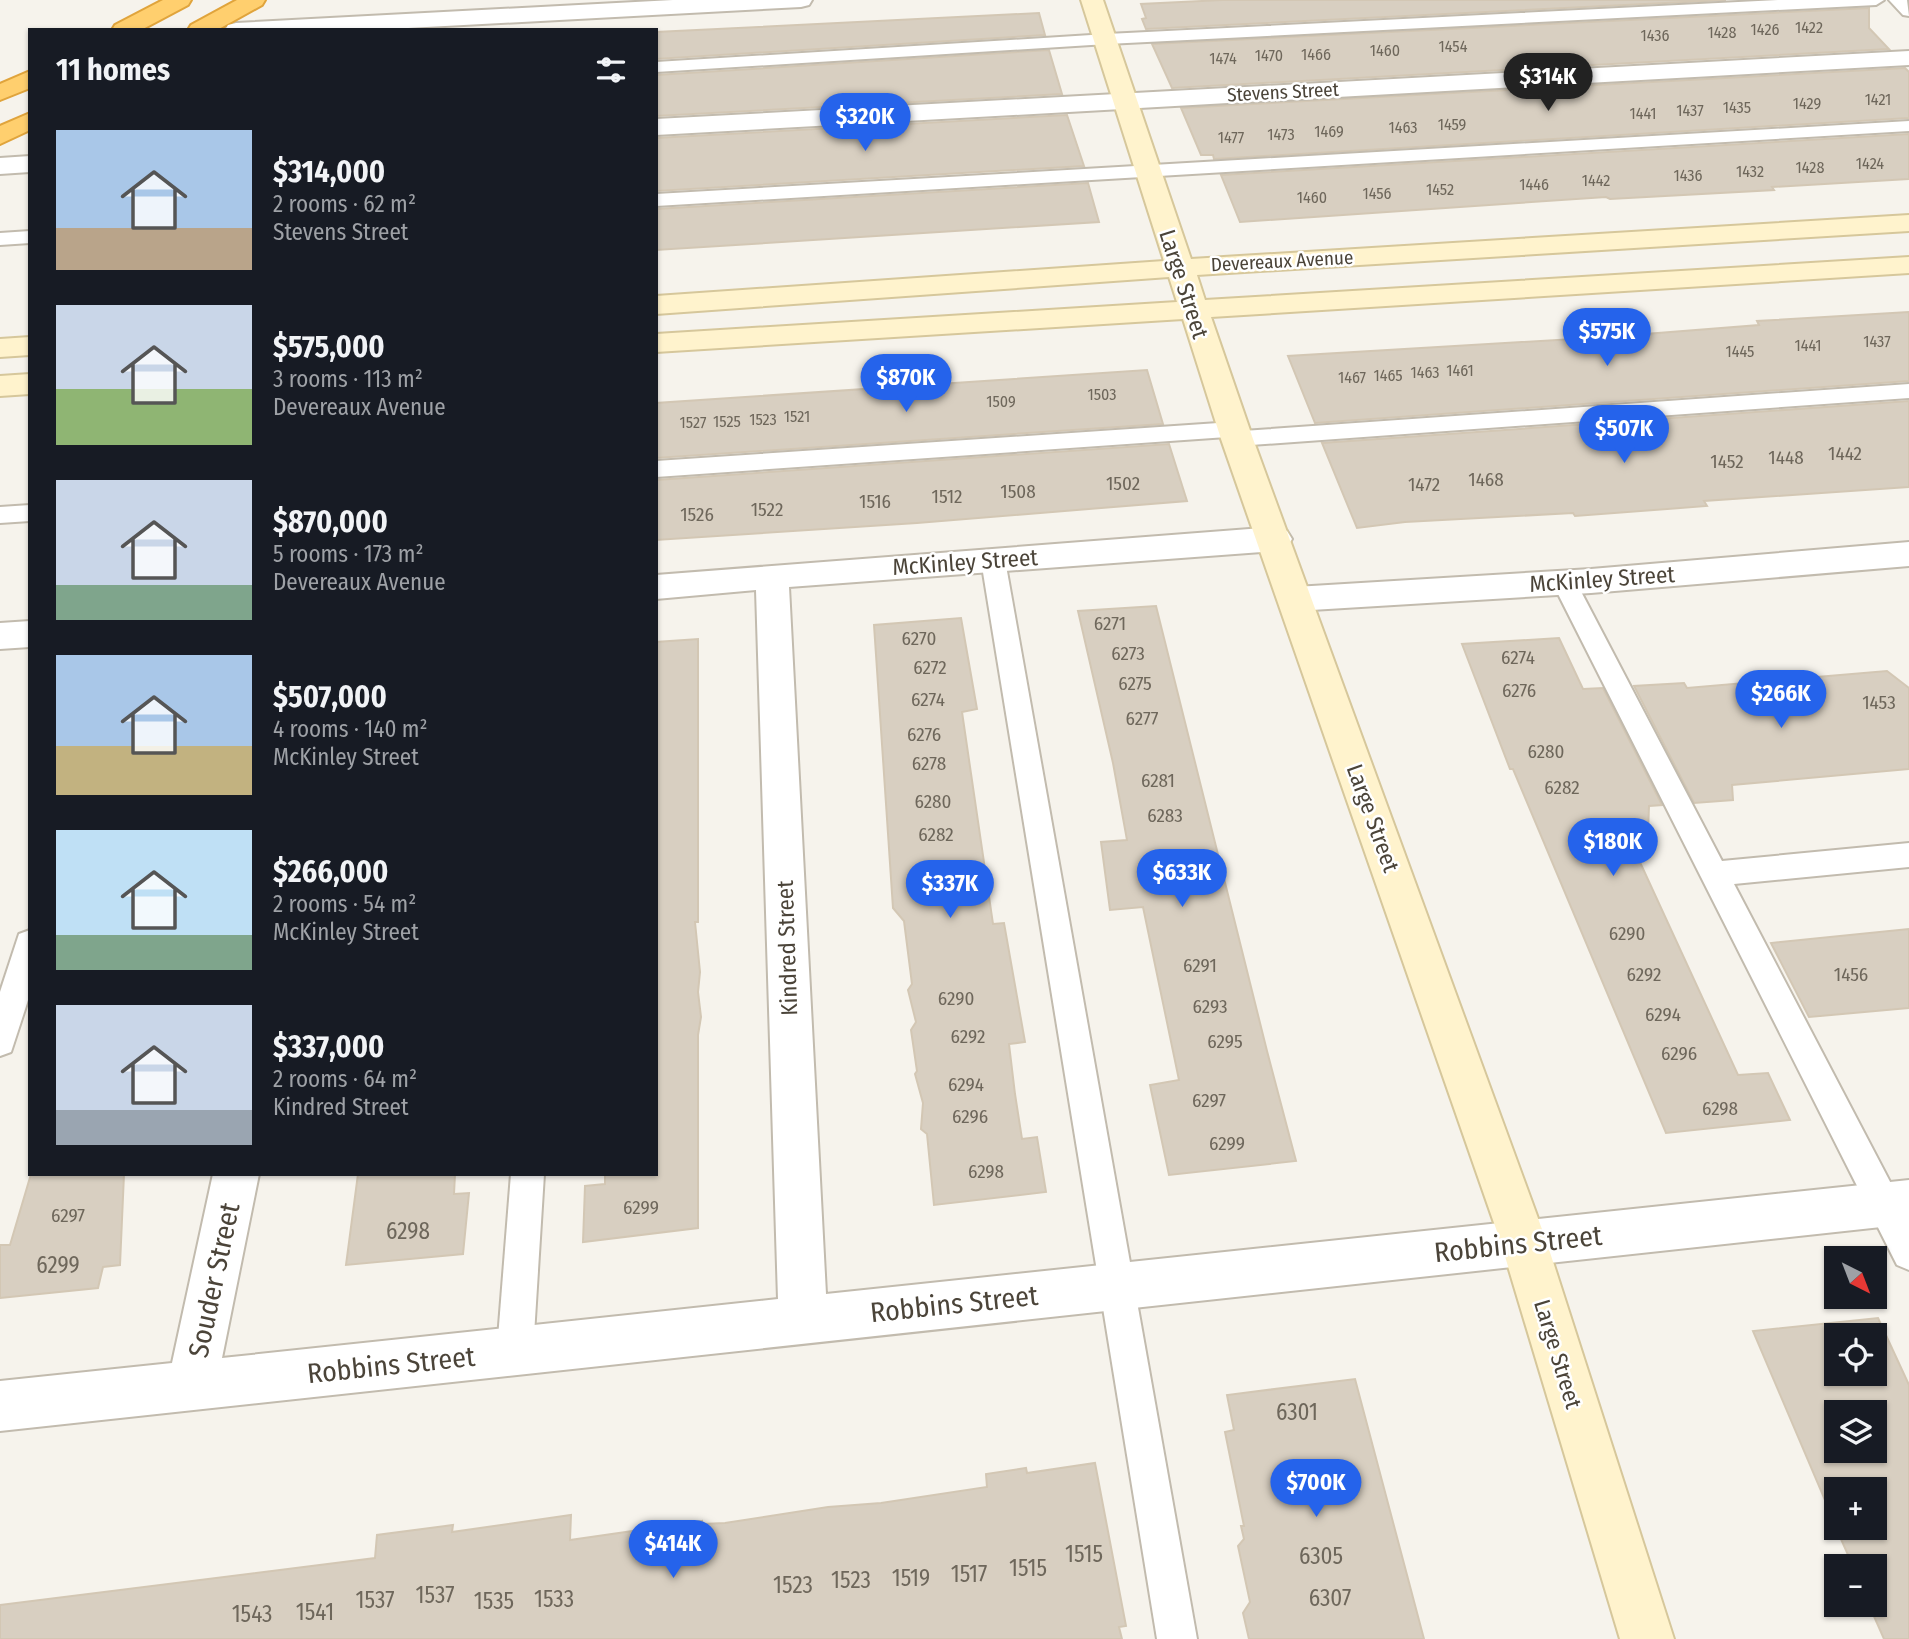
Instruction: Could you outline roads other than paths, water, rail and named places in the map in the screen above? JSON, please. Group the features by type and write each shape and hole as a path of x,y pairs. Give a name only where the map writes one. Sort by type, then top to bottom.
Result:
{"highway":[{"path":"127,28 180,0"},
{"path":"203,28 254,0"},
{"path":"0,93 28,79"},
{"path":"0,136 28,121"}],"main road":[{"name":"Large Street","path":"1092,0 1107,39 1178,268 1235,434 1275,539 1524,1243 1647,1639"},
{"name":"Devereaux Avenue","path":"658,305 1178,268 1909,223"},
{"path":"1766,232 1793,272"},
{"name":"Devereaux Avenue","path":"658,343 1909,265"},
{"path":"0,348 28,346"},
{"path":"0,386 28,384"}],"street":[{"path":"274,28 801,0"},
{"name":"Stevens Street","path":"658,127 1909,58"},
{"path":"0,166 28,164"},
{"name":"McKinley Street","path":"658,587 1275,539"},
{"name":"McKinley Street","path":"1294,598 1564,582 1909,554"},
{"name":"Kindred Street","path":"772,576 803,1321"},
{"path":"0,636 28,634"},
{"name":"Souder Street","path":"192,1386 236,1176"},
{"name":"Robbins Street","path":"0,1406 1898,1203"}],"lane":[{"path":"658,67 1107,39 1876,0"},
{"path":"1898,0 1909,11"},
{"path":"658,200 1909,125"},
{"path":"0,239 28,237"},
{"path":"658,469 1909,391"},
{"path":"0,515 28,513"},
{"path":"993,560 1177,1639"},
{"path":"1564,582 1715,874 1898,1203 1909,1253"},
{"path":"1715,874 1909,855"},
{"path":"0,1042 28,950"},
{"path":"515,1351 528,1176"}]}
